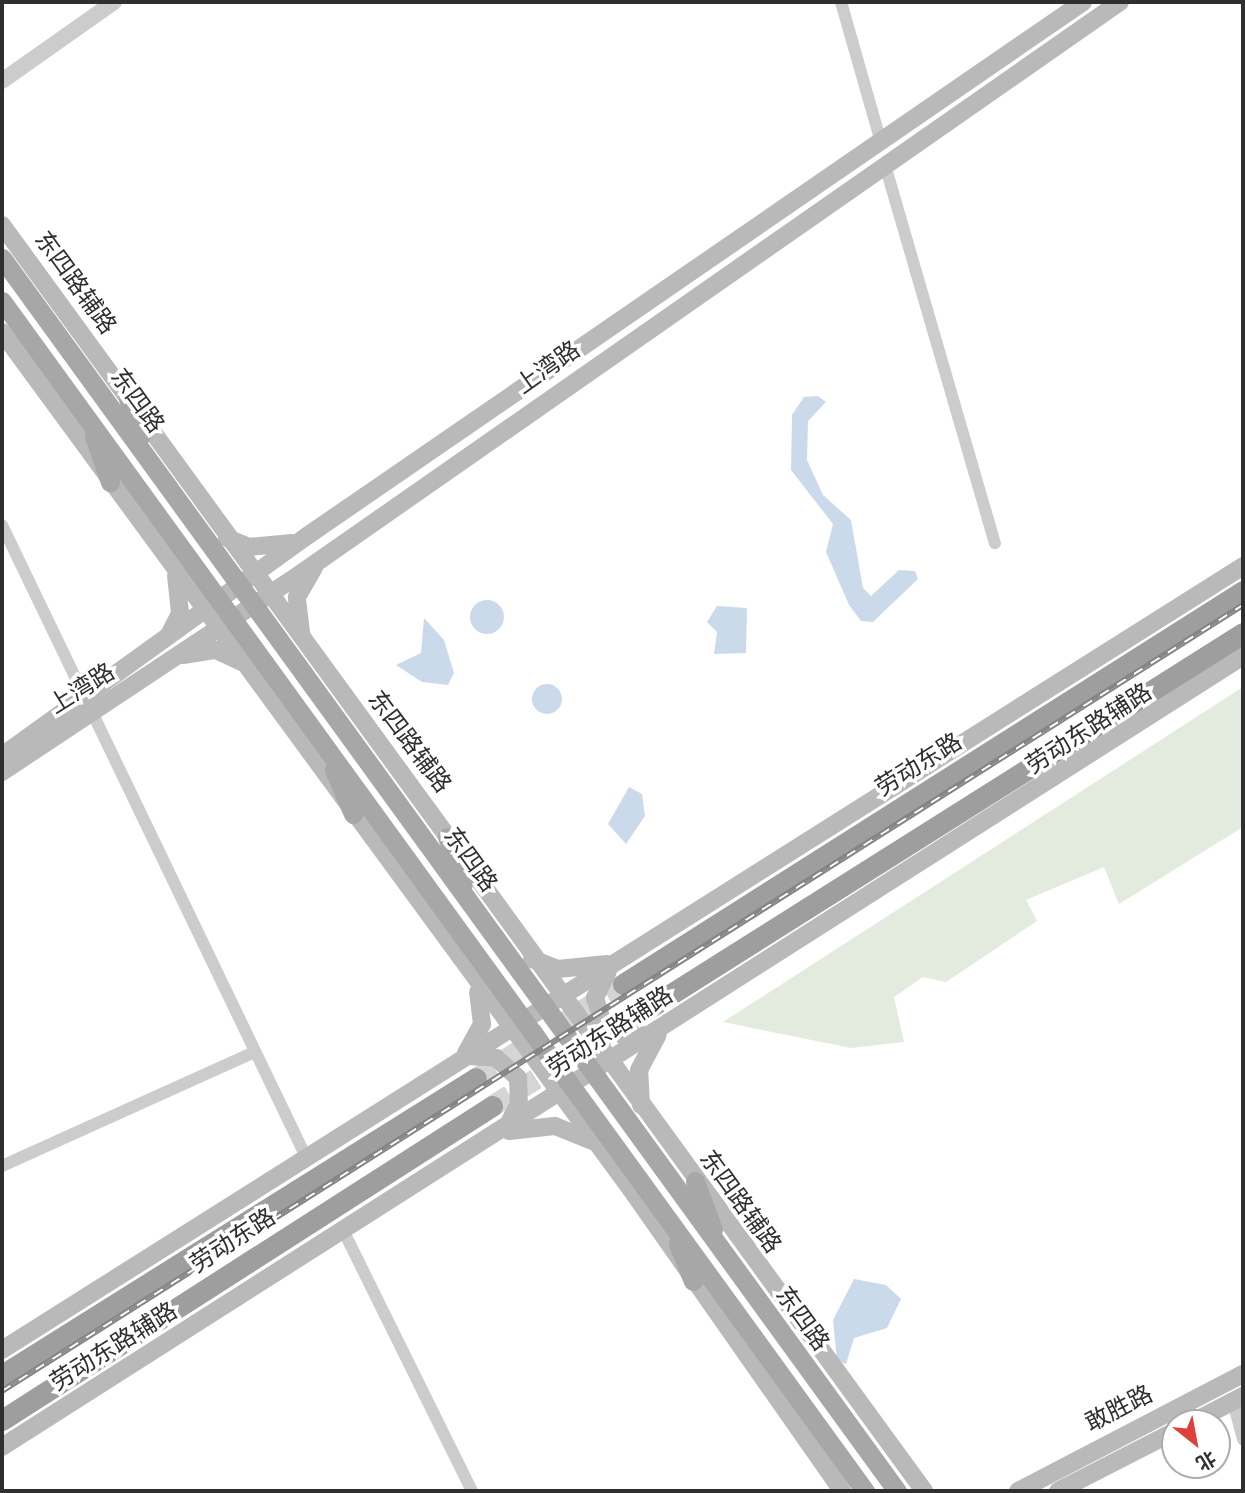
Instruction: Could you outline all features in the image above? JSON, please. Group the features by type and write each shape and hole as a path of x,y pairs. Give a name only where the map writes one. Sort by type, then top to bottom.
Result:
{"highway":[{"name":"劳动东路","path":"621,969 1243,591"},
{"path":"641,1013 1243,633"},
{"name":"劳动东路","path":"2,1375 476,1078"},
{"name":"劳动东路","path":"2,1420 492,1106"}],"main road":[{"name":"上湾路","path":"2,772 165,640 307,536 1083,2"},
{"name":"上湾路","path":"2,756 88,704 167,662 322,559 1120,2"},
{"name":"东四路辅路","path":"2,225 225,537 247,580"},
{"name":"东四路","path":"2,258 188,511 247,580 490,930 553,1003 599,1067 622,1116 897,1491"},
{"name":"东四路","path":"2,302 89,422 226,623 288,694 518,1025 600,1137 638,1178 865,1491"},
{"path":"2,332 169,564 213,605"},
{"path":"128,400 150,460"},
{"path":"89,422 110,482"},
{"path":"188,511 225,537 263,548 307,536"},
{"path":"307,644 295,609 322,559"},
{"path":"165,640 181,603 169,564"},
{"path":"2,1350 553,1003 621,969 1243,566"},
{"name":"东四路辅路","path":"261,600 307,644 447,836 530,958 553,1003"},
{"path":"226,623 246,664 470,976 518,1025"},
{"path":"167,662 216,650 246,664 288,694"},
{"name":"劳动东路辅路","path":"2,1447 1243,656"},
{"path":"319,737 353,814"},
{"path":"447,836 474,906"},
{"path":"490,930 530,958 576,970 621,969"},
{"path":"621,969 595,998 603,1022 625,1037 651,1034"},
{"path":"461,1061 481,1024 470,976"},
{"path":"644,1112 637,1083 642,1057 673,1020"},
{"path":"461,1061 496,1058 518,1078 517,1112 505,1128"},
{"name":"东四路辅路","path":"599,1067 644,1112 924,1491"},
{"path":"622,1116 601,1111 600,1137 693,1282 842,1491"},
{"path":"483,1142 537,1124 600,1137"},
{"path":"695,1181 721,1251"},
{"path":"667,1217 693,1282"},
{"name":"敢胜路","path":"1018,1491 1243,1374"},
{"path":"1218,1409 1238,1399"},
{"name":"敢胜路","path":"1058,1491 1161,1438"}],"street":[{"path":"2,70 98,2"},
{"path":"2,81 114,2"},
{"path":"841,2 881,142"},
{"path":"886,164 995,543"},
{"path":"2,525 307,1159"},
{"path":"2,1166 255,1052"},
{"path":"343,1230 472,1491"},
{"path":"1238,1399 1243,1440"}],"shaded area":[{"path":"1243,687 1243,827 1119,904 1104,867 1026,900 1037,921 946,982 923,977 894,997 904,1042 851,1048 723,1022"}],"water":[{"path":"818,396 826,402 808,421 807,460 823,495 851,520 863,588 871,596 899,570 915,571 918,579 873,622 861,621 849,605 826,552 833,524 791,470 792,415 804,397"},
{"path":"487,600 499,605 504,617 499,629 487,634 475,629 470,617 475,605"},
{"path":"717,606 747,608 746,653 714,654 717,632 707,622"},
{"path":"424,618 444,640 454,673 448,685 422,682 396,665 421,653"},
{"path":"547,684 558,688 562,699 558,710 547,714 536,710 532,699 536,688"},
{"path":"629,787 642,794 645,816 626,844 608,824"},
{"path":"854,1279 886,1285 901,1299 887,1328 854,1338 846,1364 837,1361 833,1320"}],"tunnel":[{"path":"476,1078 623,984"},
{"path":"492,1106 641,1013"}],"railway":[{"path":"2,1391 1243,605"}]}
